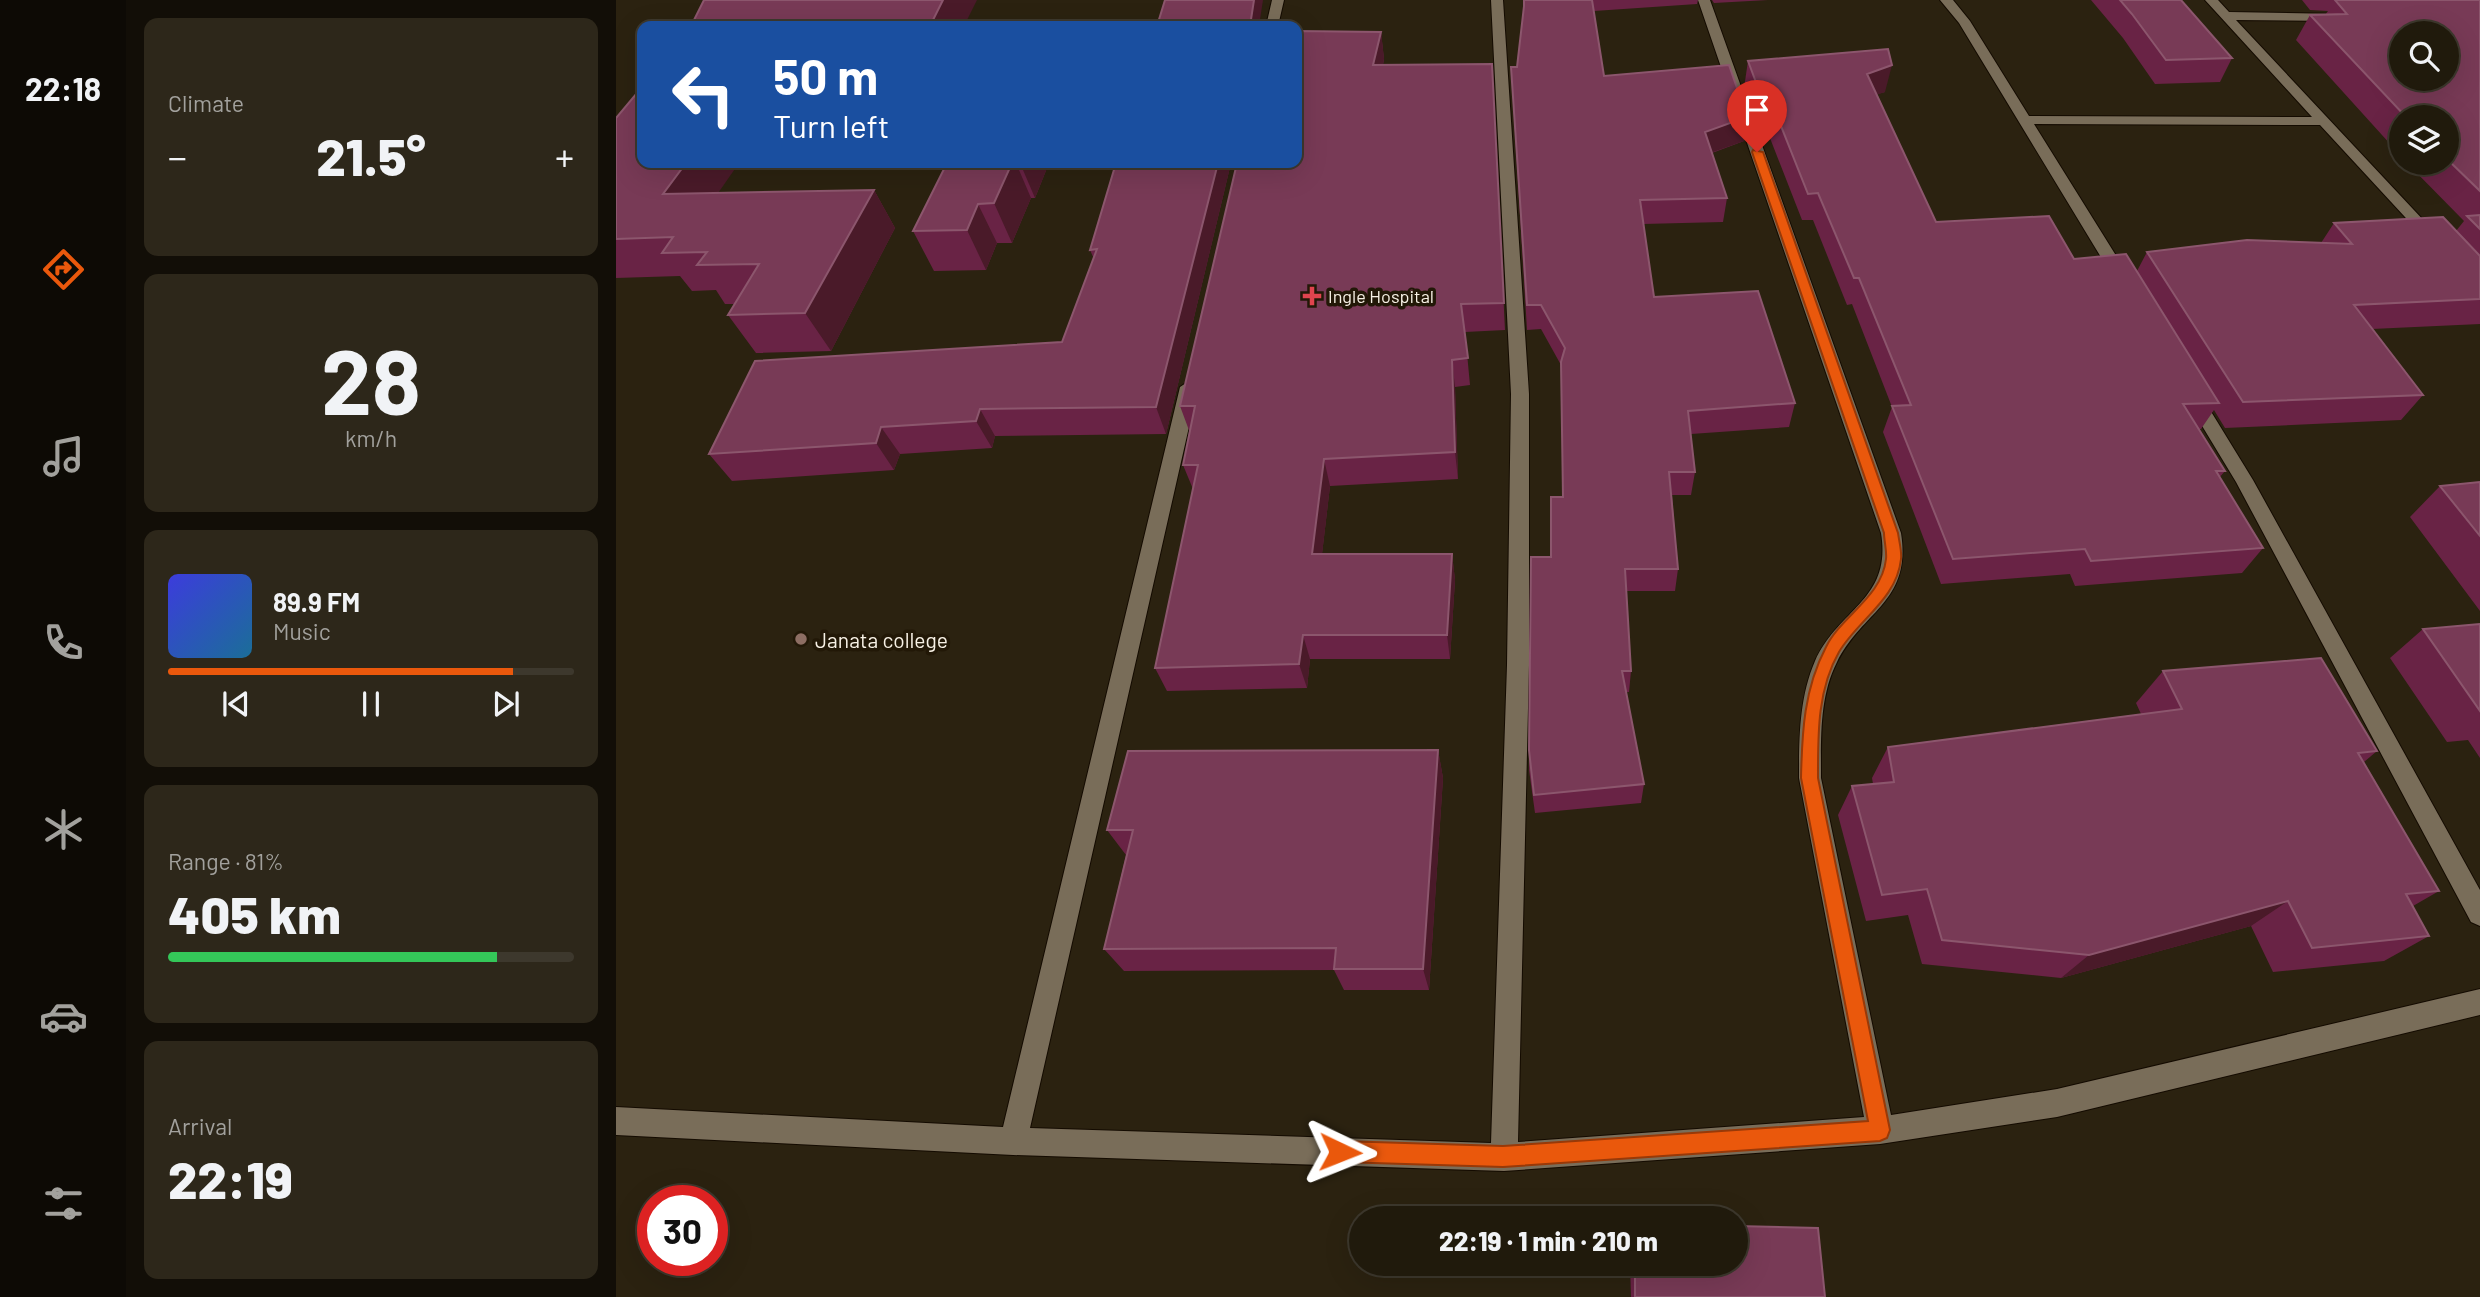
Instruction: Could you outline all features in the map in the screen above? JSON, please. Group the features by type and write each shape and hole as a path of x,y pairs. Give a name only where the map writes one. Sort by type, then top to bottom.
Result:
{"street":[{"path":"1273,21 1278,0"},
{"path":"1497,0 1520,394 1518,665 1503,1157"},
{"path":"1704,0 1891,533 1894,559 1885,587 1833,648 1816,690 1810,734 1810,778 1880,1130"},
{"path":"1946,0 1964,21 2131,294"},
{"path":"2211,0 2443,251"},
{"path":"2226,16 2346,18"},
{"path":"2026,120 2324,121"},
{"path":"1013,1142 1193,367"},
{"path":"2180,376 2250,492 2480,914"},
{"path":"616,1121 1013,1142 1503,1157 1880,1130 2057,1102 2480,1002"}],"building":[{"path":"704,0 943,0 932,21 694,21"},
{"path":"1165,0 1254,0 1251,21 1159,21"},
{"path":"1524,0 1592,0 1604,76 1729,65 1747,117 1705,132 1727,198 1640,200 1654,297 1758,291 1795,403 1688,411 1695,472 1669,472 1678,569 1625,569 1631,671 1622,671 1644,784 1534,795 1529,750 1531,557 1551,557 1551,497 1563,497 1561,362 1565,348 1541,305 1527,305 1511,67 1517,67"},
{"path":"2120,0 2181,0 2232,58 2166,60"},
{"path":"2335,0 2480,0 2480,191 2459,171 2459,105 2395,105 2310,15 2347,14"},
{"path":"1302,31 1381,32 1373,65 1492,64 1504,303 1461,304 1468,358 1452,360 1455,452 1324,459 1312,554 1452,554 1447,635 1303,635 1299,664 1155,668 1198,465 1183,465 1195,406 1180,406 1236,168 1302,168"},
{"path":"1888,49 1892,65 1867,74 1936,222 2049,216 2074,259 2126,254 2219,403 2183,404 2225,471 2216,471 2263,548 2091,561 2085,549 1953,559 1892,406 1911,405 1859,278 1854,278 1818,193 1808,194 1773,106 1766,109 1748,61"},
{"path":"637,93 637,168 682,168 663,194 874,190 805,313 728,315 759,264 697,265 707,252 662,253 673,237 616,239 616,118"},
{"path":"944,168 1010,168 994,203 978,204 967,230 913,231"},
{"path":"1115,168 1217,168 1156,407 980,409 976,421 881,427 876,443 709,454 755,361 1062,342 1097,249 1090,250"},
{"path":"2480,215 2480,229 2467,216"},
{"path":"2443,217 2480,256 2480,299 2354,305 2423,395 2243,402 2147,252 2247,240 2352,244 2334,223"},
{"path":"2480,482 2480,536 2440,486"},
{"path":"2480,624 2480,711 2423,629"},
{"path":"2321,658 2377,751 2358,753 2439,891 2406,894 2429,936 2312,948 2288,901 2089,955 1942,940 1927,889 1882,895 1852,786 1894,782 1888,747 2182,709 2163,671"},
{"path":"1438,750 1423,969 1334,969 1336,948 1104,949 1133,830 1107,830 1128,751"},
{"path":"1748,1226 1818,1228 1825,1297 1635,1297 1635,1276 1748,1276"}],"place":[{"name":"Ingle Hospital","path":"1312,296"},
{"name":"Janata college","path":"801,639"}],"route":[{"path":"1340,1152 1503,1157 1880,1130 1810,778 1810,734 1816,690 1833,648 1885,587 1894,559 1891,533 1757,152"}]}
